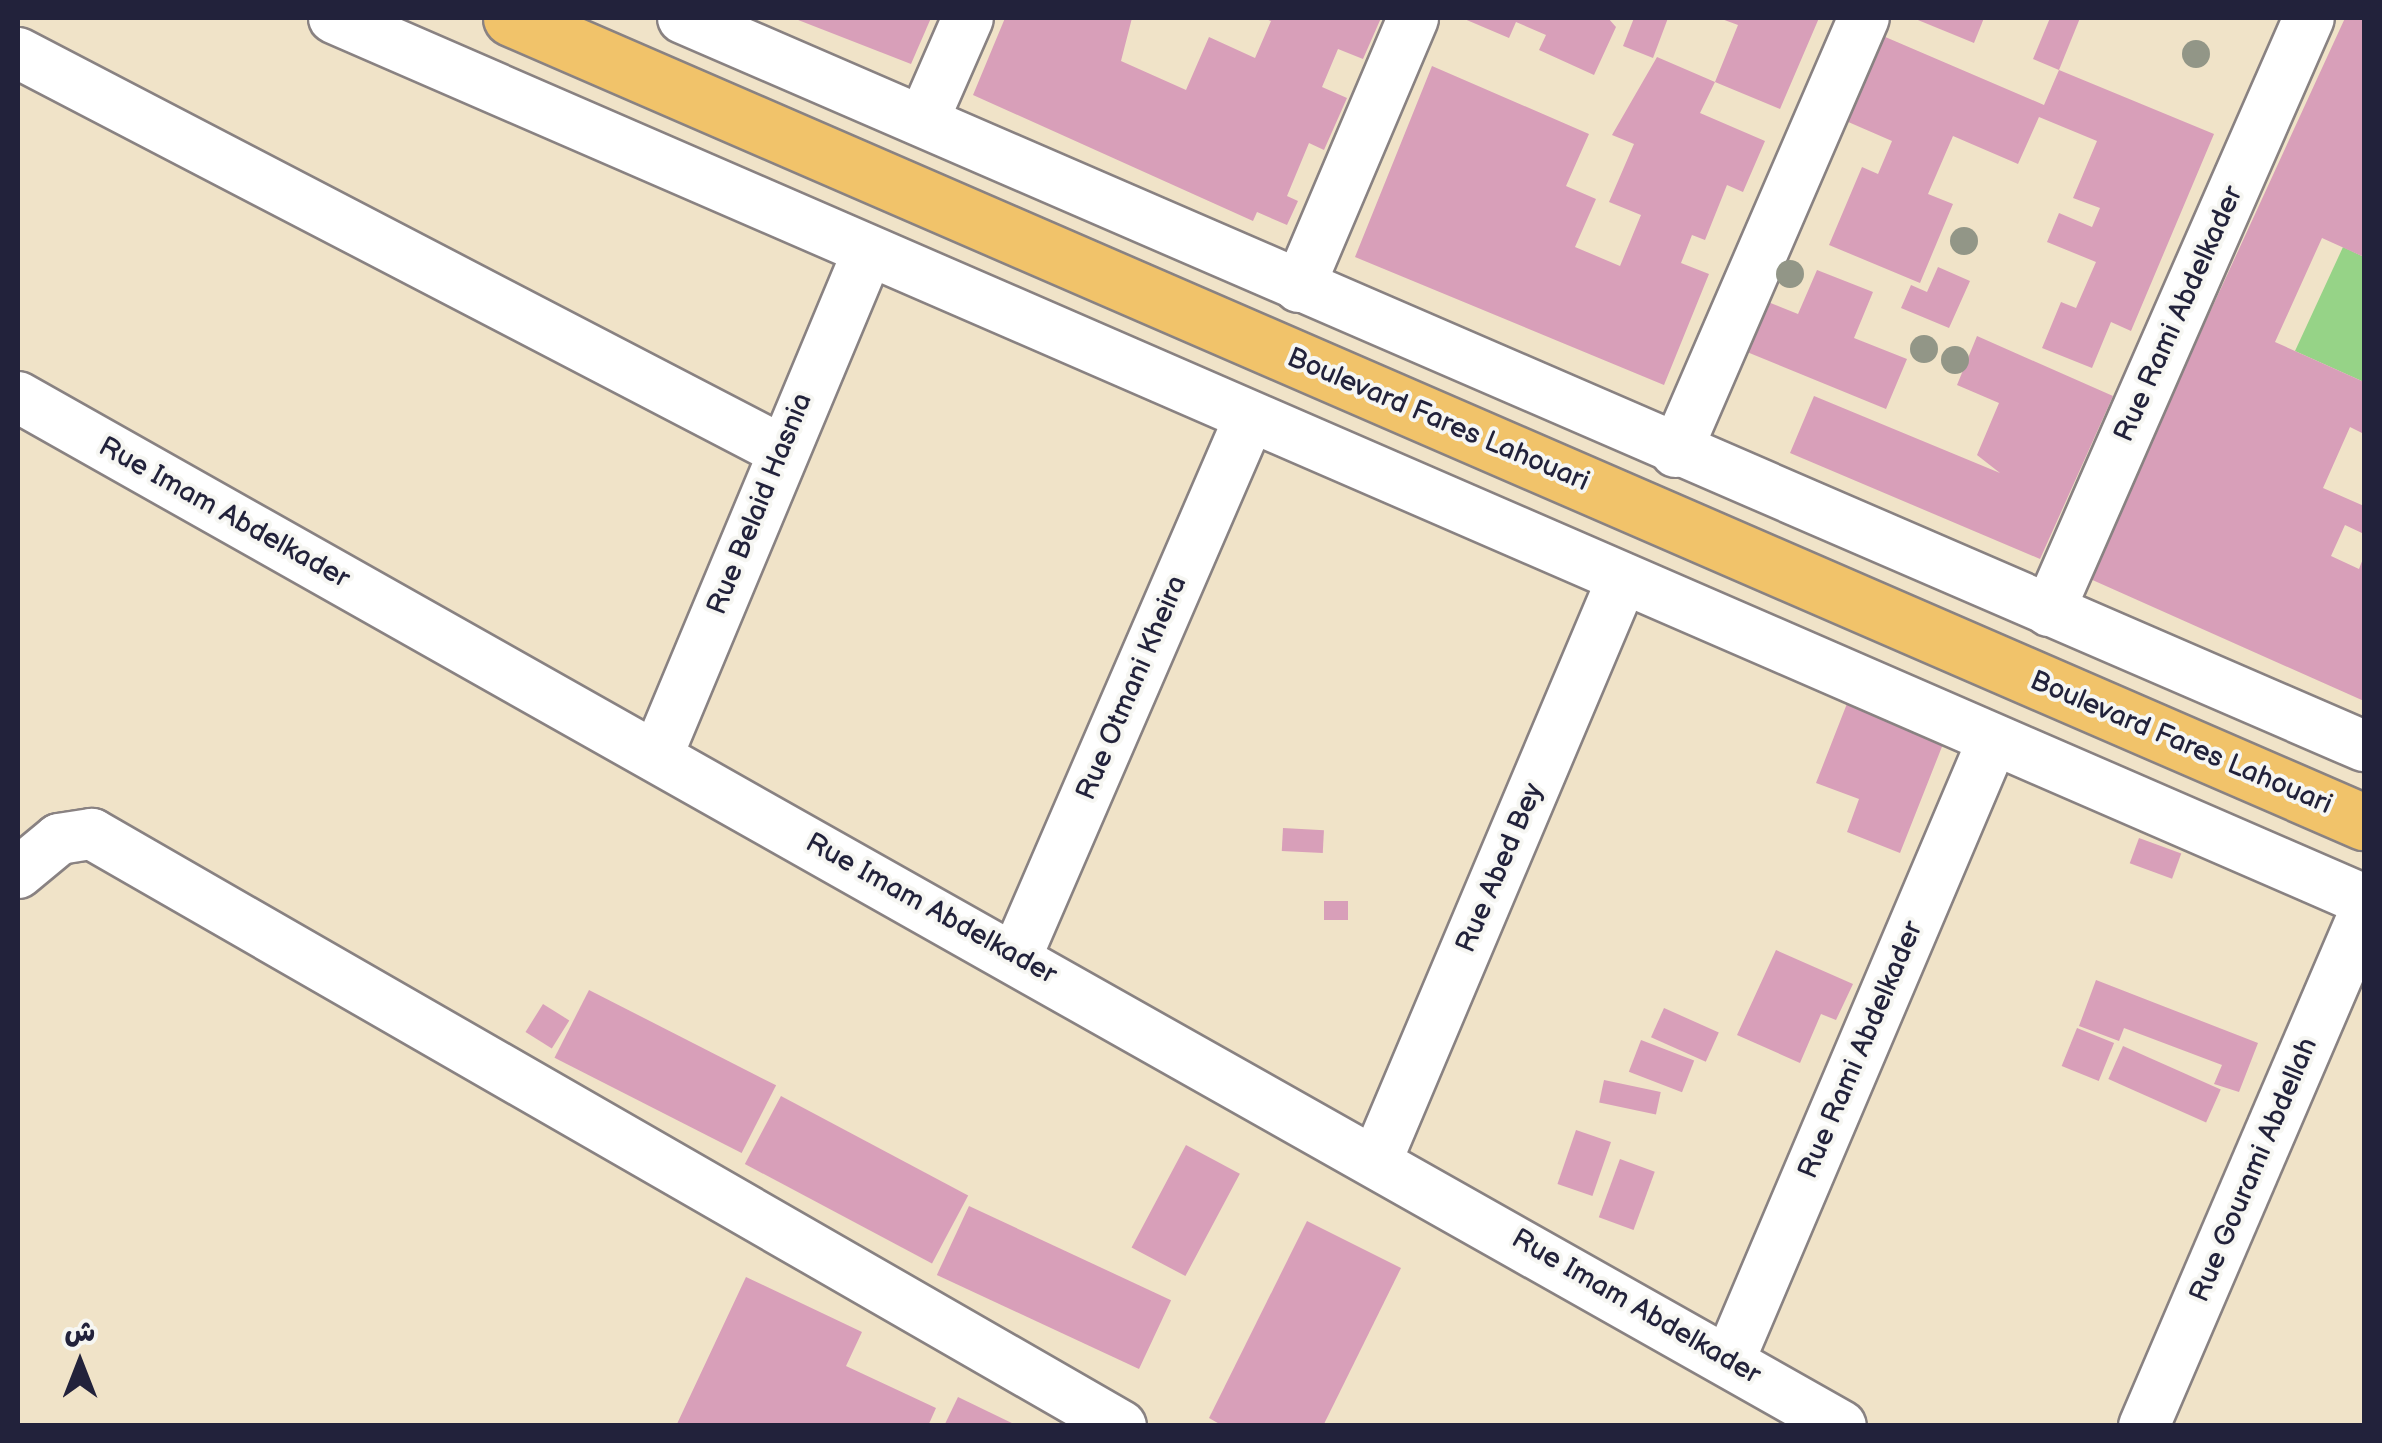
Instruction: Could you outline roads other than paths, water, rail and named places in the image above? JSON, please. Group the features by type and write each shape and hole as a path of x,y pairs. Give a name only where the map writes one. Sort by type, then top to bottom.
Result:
{"main road":[{"name":"Boulevard Fares Lahouari","path":"511,18 2364,822"}],"street":[{"path":"334,18 867,254 2364,900"},
{"path":"683,18 1676,452 2364,746"},
{"path":"923,121 968,18"},
{"path":"1299,287 1412,18"},
{"path":"1676,452 1864,18"},
{"name":"Rue Rami Abdelkader","path":"2049,611 2308,18"},
{"path":"18,52 781,450"},
{"name":"Rue Belaid Hasnia","path":"658,756 781,450 867,254"},
{"name":"Rue Imam Abdelkader","path":"18,398 1378,1157 1841,1426"},
{"name":"Rue Otmani Kheira","path":"1016,958 1249,419"},
{"name":"Rue Abed Bey","path":"1378,1157 1622,580"},
{"name":"Rue Rami Abdelkader","path":"1729,1361 1993,740"},
{"path":"18,874 59,840 92,834 1121,1426"},
{"name":"Rue Gourami Abdellah","path":"2144,1426 2364,914"}]}
